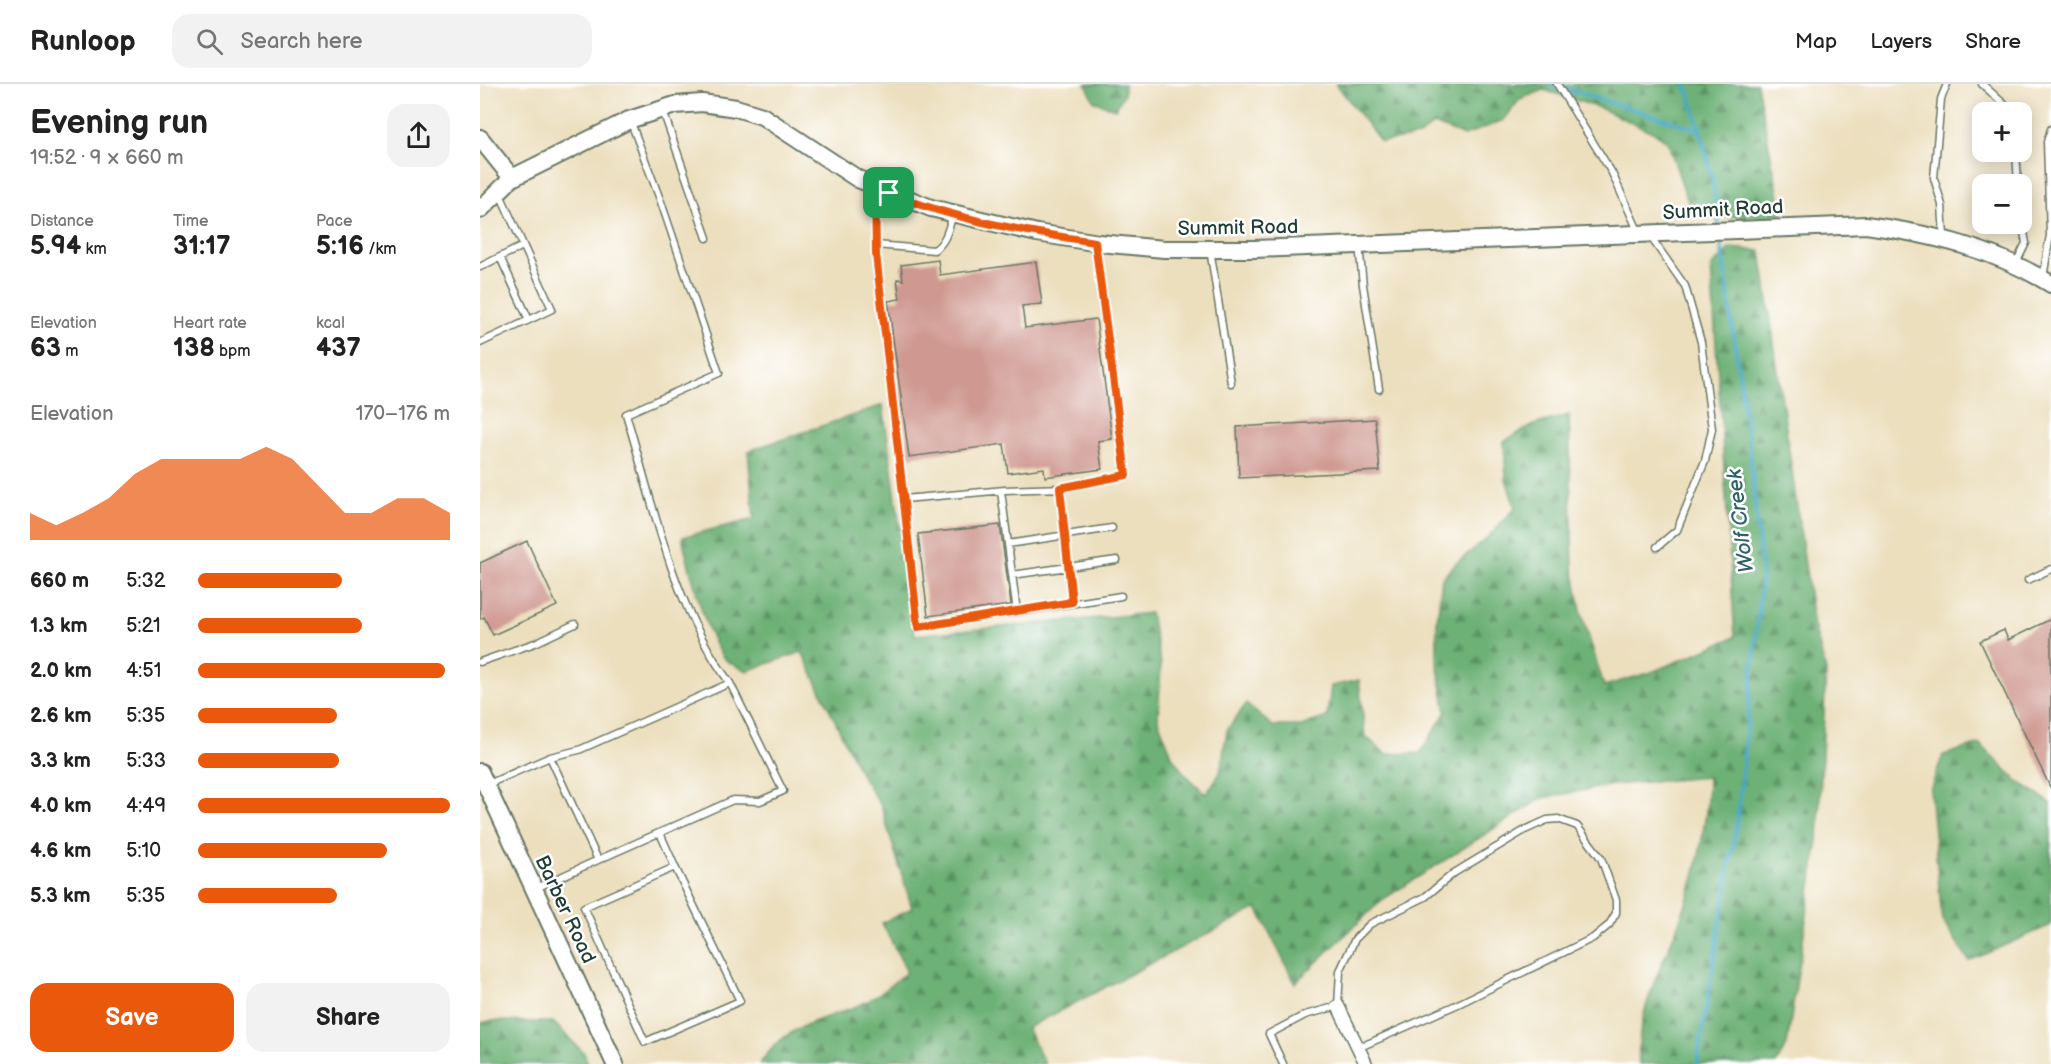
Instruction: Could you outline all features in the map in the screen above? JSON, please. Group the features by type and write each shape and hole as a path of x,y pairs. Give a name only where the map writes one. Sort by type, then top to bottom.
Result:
{"street":[{"name":"Summit Road","path":"480,210 512,178 629,120 662,108 702,103 753,112 858,179 910,201 1037,233 1095,242 1164,249 1210,249 1866,225 1944,239 2015,263 2047,281"},
{"path":"480,138 512,178"},
{"name":"Barber Road","path":"483,779 615,1064"},
{"path":"1338,1006 1366,1064"}],"lane":[{"path":"1557,84 1612,173 1644,233 1685,286 1701,342 1712,429 1705,461 1677,530 1657,547"},
{"path":"1944,239 1942,206 1934,178 1941,99 1947,84"},
{"path":"1982,84 2002,102"},
{"path":"662,108 707,238"},
{"path":"534,888 733,800 760,801 783,791 730,682 696,630 665,546 626,414 719,373 661,202 629,120"},
{"path":"2047,281 2050,235 2047,142 2051,129"},
{"path":"875,187 876,245 918,627 1121,596"},
{"path":"480,343 552,309 498,191"},
{"path":"876,245 934,250 939,247 948,232 953,213"},
{"path":"2015,263 2026,243 2024,234"},
{"path":"904,499 1001,490 1060,488 1126,475 1095,242"},
{"path":"1359,245 1379,389"},
{"path":"480,267 523,246"},
{"path":"1210,249 1232,383"},
{"path":"500,257 529,320"},
{"path":"1060,488 1072,602"},
{"path":"1001,490 1017,612"},
{"path":"1008,544 1112,528"},
{"path":"1012,575 1117,560"},
{"path":"2028,580 2051,569"},
{"path":"480,662 535,642 575,624"},
{"path":"483,779 579,750 730,682"},
{"path":"550,757 598,860"},
{"path":"1283,1064 1269,1034 1305,1015 1338,1006 1340,971 1355,939 1370,924 1425,897 1454,873 1525,830 1547,820 1558,819 1577,826 1601,858 1616,900 1616,913 1609,925 1593,938 1456,1005 1358,1048"},
{"path":"660,833 740,1001 645,1042 584,907 675,867"}],"green space":[{"path":"1086,84 1124,84 1124,94 1115,109 1094,101"},
{"path":"1336,84 1757,84 1783,217 1693,217 1668,143 1657,134 1600,108 1544,90 1520,99 1504,120 1464,136 1434,124 1419,136 1381,142"},
{"path":"1730,248 1761,251 1813,621 1826,671 1818,840 1787,1045 1776,1064 1639,1064 1642,1020 1648,999 1682,915 1697,866 1705,820 1708,777 1613,785 1542,798 1382,900 1295,983 1257,908 1027,1028 1045,1064 948,1064 931,1058 901,1058 871,1064 760,1064 782,1039 795,1030 872,999 907,972 882,923 912,908 881,806 860,773 802,652 747,671 726,660 712,638 705,621 682,537 754,519 748,451 883,405 915,635 1150,613 1161,664 1158,720 1173,758 1184,773 1206,794 1220,773 1227,730 1246,704 1273,726 1301,726 1327,717 1331,686 1359,680 1365,736 1386,754 1420,753 1446,712 1437,662 1437,622 1442,578 1455,564 1485,540 1515,508 1506,479 1504,441 1536,424 1569,415 1573,567 1581,611 1604,686 1652,672 1735,637 1711,267"},
{"path":"1980,744 2017,781 2051,803 2051,925 1969,961 1942,920 1930,790 1943,755"},
{"path":"490,1021 553,1022 584,1053 588,1064 480,1064 480,1023"}],"building":[{"path":"938,260 940,275 1036,262 1042,304 1022,306 1025,328 1096,319 1112,439 1098,441 1102,469 1045,477 1044,468 1008,473 1004,444 909,457 888,301 900,299 897,279 903,280 901,265"},
{"path":"1375,419 1380,471 1239,478 1237,427"},
{"path":"1000,525 1011,605 928,616 918,534"},
{"path":"527,541 557,606 493,635 484,617 480,619 480,563"},
{"path":"2051,619 2051,789 1980,641 2004,630 2008,640"}],"waterway":[{"name":"Wolf Creek","path":"1551,84 1700,130 1713,181 1719,226"},
{"path":"1686,84 1700,129"},
{"name":"Wolf Creek","path":"1697,1064 1738,815 1762,576 1750,452 1720,237"}],"route":[{"path":"875,187 889,193 932,208 992,224 1095,242 1126,475 1060,488 1072,602 918,627 876,254 875,187"}]}
